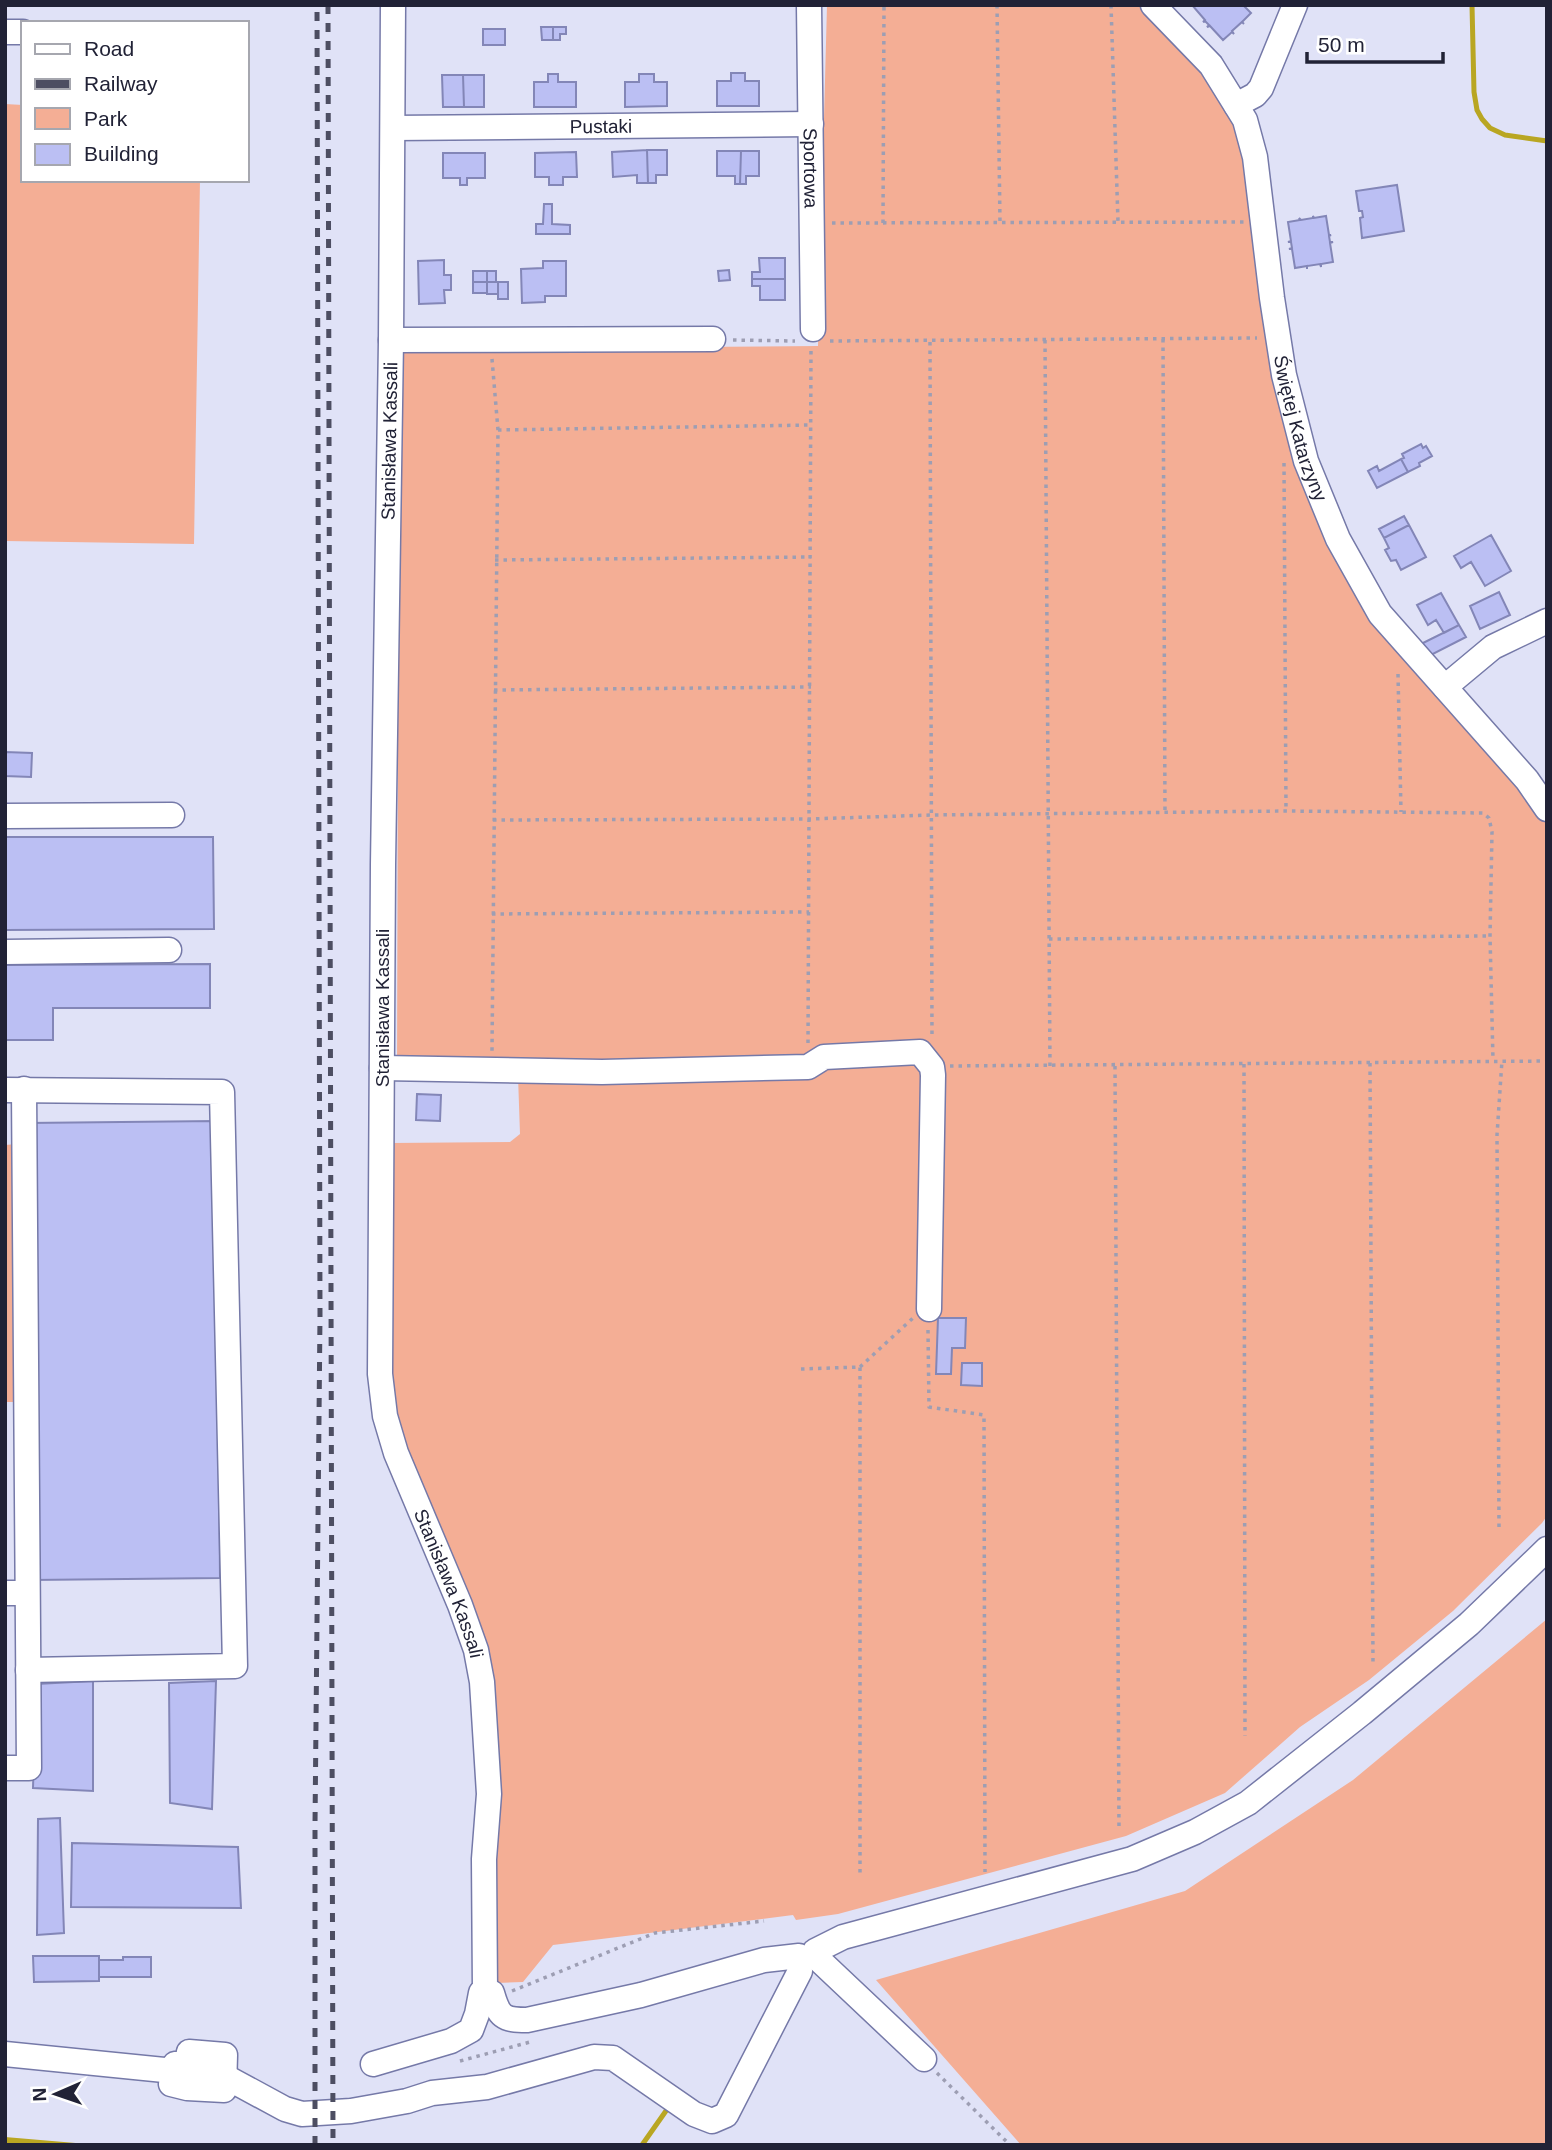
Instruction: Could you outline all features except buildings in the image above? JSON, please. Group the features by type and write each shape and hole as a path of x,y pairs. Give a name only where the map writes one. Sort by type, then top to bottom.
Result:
{"street":[{"name":"Stanisława Kassali","path":"393,5 380,1374 385,1416 396,1454 460,1605 476,1650 482,1682 489,1794 484,1859 488,1993"},
{"name":"Sportowa","path":"809,5 812,335"},
{"name":"Świętej Katarzyny","path":"1153,5 1211,65 1245,120 1255,157 1284,375 1306,461 1338,539 1380,614 1527,780 1547,809"},
{"path":"1236,105 1261,88 1295,5"},
{"name":"Pustaki","path":"393,128 811,124"},
{"path":"391,340 713,339"},
{"path":"1446,687 1493,647 1547,621"},
{"path":"5,816 172,815"},
{"path":"5,952 169,950"},
{"path":"382,1068 602,1072 808,1067 824,1057 919,1052 938,1067 928,1312"},
{"path":"5,1768 29,1768 28,1670 16,1593 15,1089 222,1092 235,1666 28,1670"},
{"path":"5,2054 224,2076 285,2109 302,2114 351,2112 432,2093 487,2087 594,2057 607,2057 613,2058 694,2114 712,2121 726,2115 800,1971 815,1951 843,1937 1132,1859 1195,1832 1248,1802 1362,1713 1469,1624 1547,1549"},
{"path":"373,2064 451,2041 471,2030 478,2014 481,1993 488,1993 497,2011 509,2020 527,2020 641,1994 764,1960 799,1956 809,1960 924,2059"}],"path":[{"path":"883,223 884,5"},
{"path":"997,5 1000,223"},
{"path":"1111,5 1118,222"},
{"path":"812,223 1246,222"},
{"path":"808,1067 812,335"},
{"path":"713,339 812,335 930,342 1262,338"},
{"path":"491,338 498,430 492,1070"},
{"path":"1163,339 1165,814"},
{"path":"1045,341 1050,1066"},
{"path":"930,342 931,815 938,1067 1547,1061"},
{"path":"498,430 812,425"},
{"path":"1284,452 1286,811"},
{"path":"495,560 811,557"},
{"path":"1398,674 1401,812"},
{"path":"494,691 811,687"},
{"path":"493,820 808,819 1286,811 1483,813 1489,818 1492,832 1490,936 1493,1060"},
{"path":"492,914 809,912"},
{"path":"1049,939 1490,936"},
{"path":"1499,1527 1496,1135 1502,1060"},
{"path":"1370,1062 1373,1666"},
{"path":"1244,1064 1245,1736"},
{"path":"1115,1066 1119,1830"},
{"path":"801,1369 860,1367 911,1318 928,1312 929,1407 984,1415 985,1872"},
{"path":"860,1367 860,1876"},
{"path":"488,1993 512,1991 656,1933 764,1921"},
{"path":"924,2059 1010,2145"}],"green space":[{"path":"827,5 1138,5 1156,18 1212,78 1243,135 1333,546 1547,824 1547,1516 1453,1611 1369,1680 1300,1727 1225,1793 1126,1836 838,1914 796,1920 793,1915 553,1945 523,1982 496,1983 490,1691 390,1409 391,1143 510,1142 520,1134 518,1076 397,1076 399,349 818,346"},
{"path":"5,104 21,105 21,182 200,182 194,544 5,541"},
{"path":"17,1144 20,1402 5,1402 5,1145"},
{"path":"1547,1619 1547,2145 1021,2145 876,1980 1185,1891 1353,1780"}],"shaded area":[{"path":"5,2137 99,2145 5,2145"}],"waterway":[{"path":"1472,5 1474,92 1477,110 1490,128 1505,135 1547,141"},
{"path":"642,2145 668,2108"}],"railway":[{"path":"315,2145 320,1316 317,5"},
{"path":"328,5 333,2145"}]}
